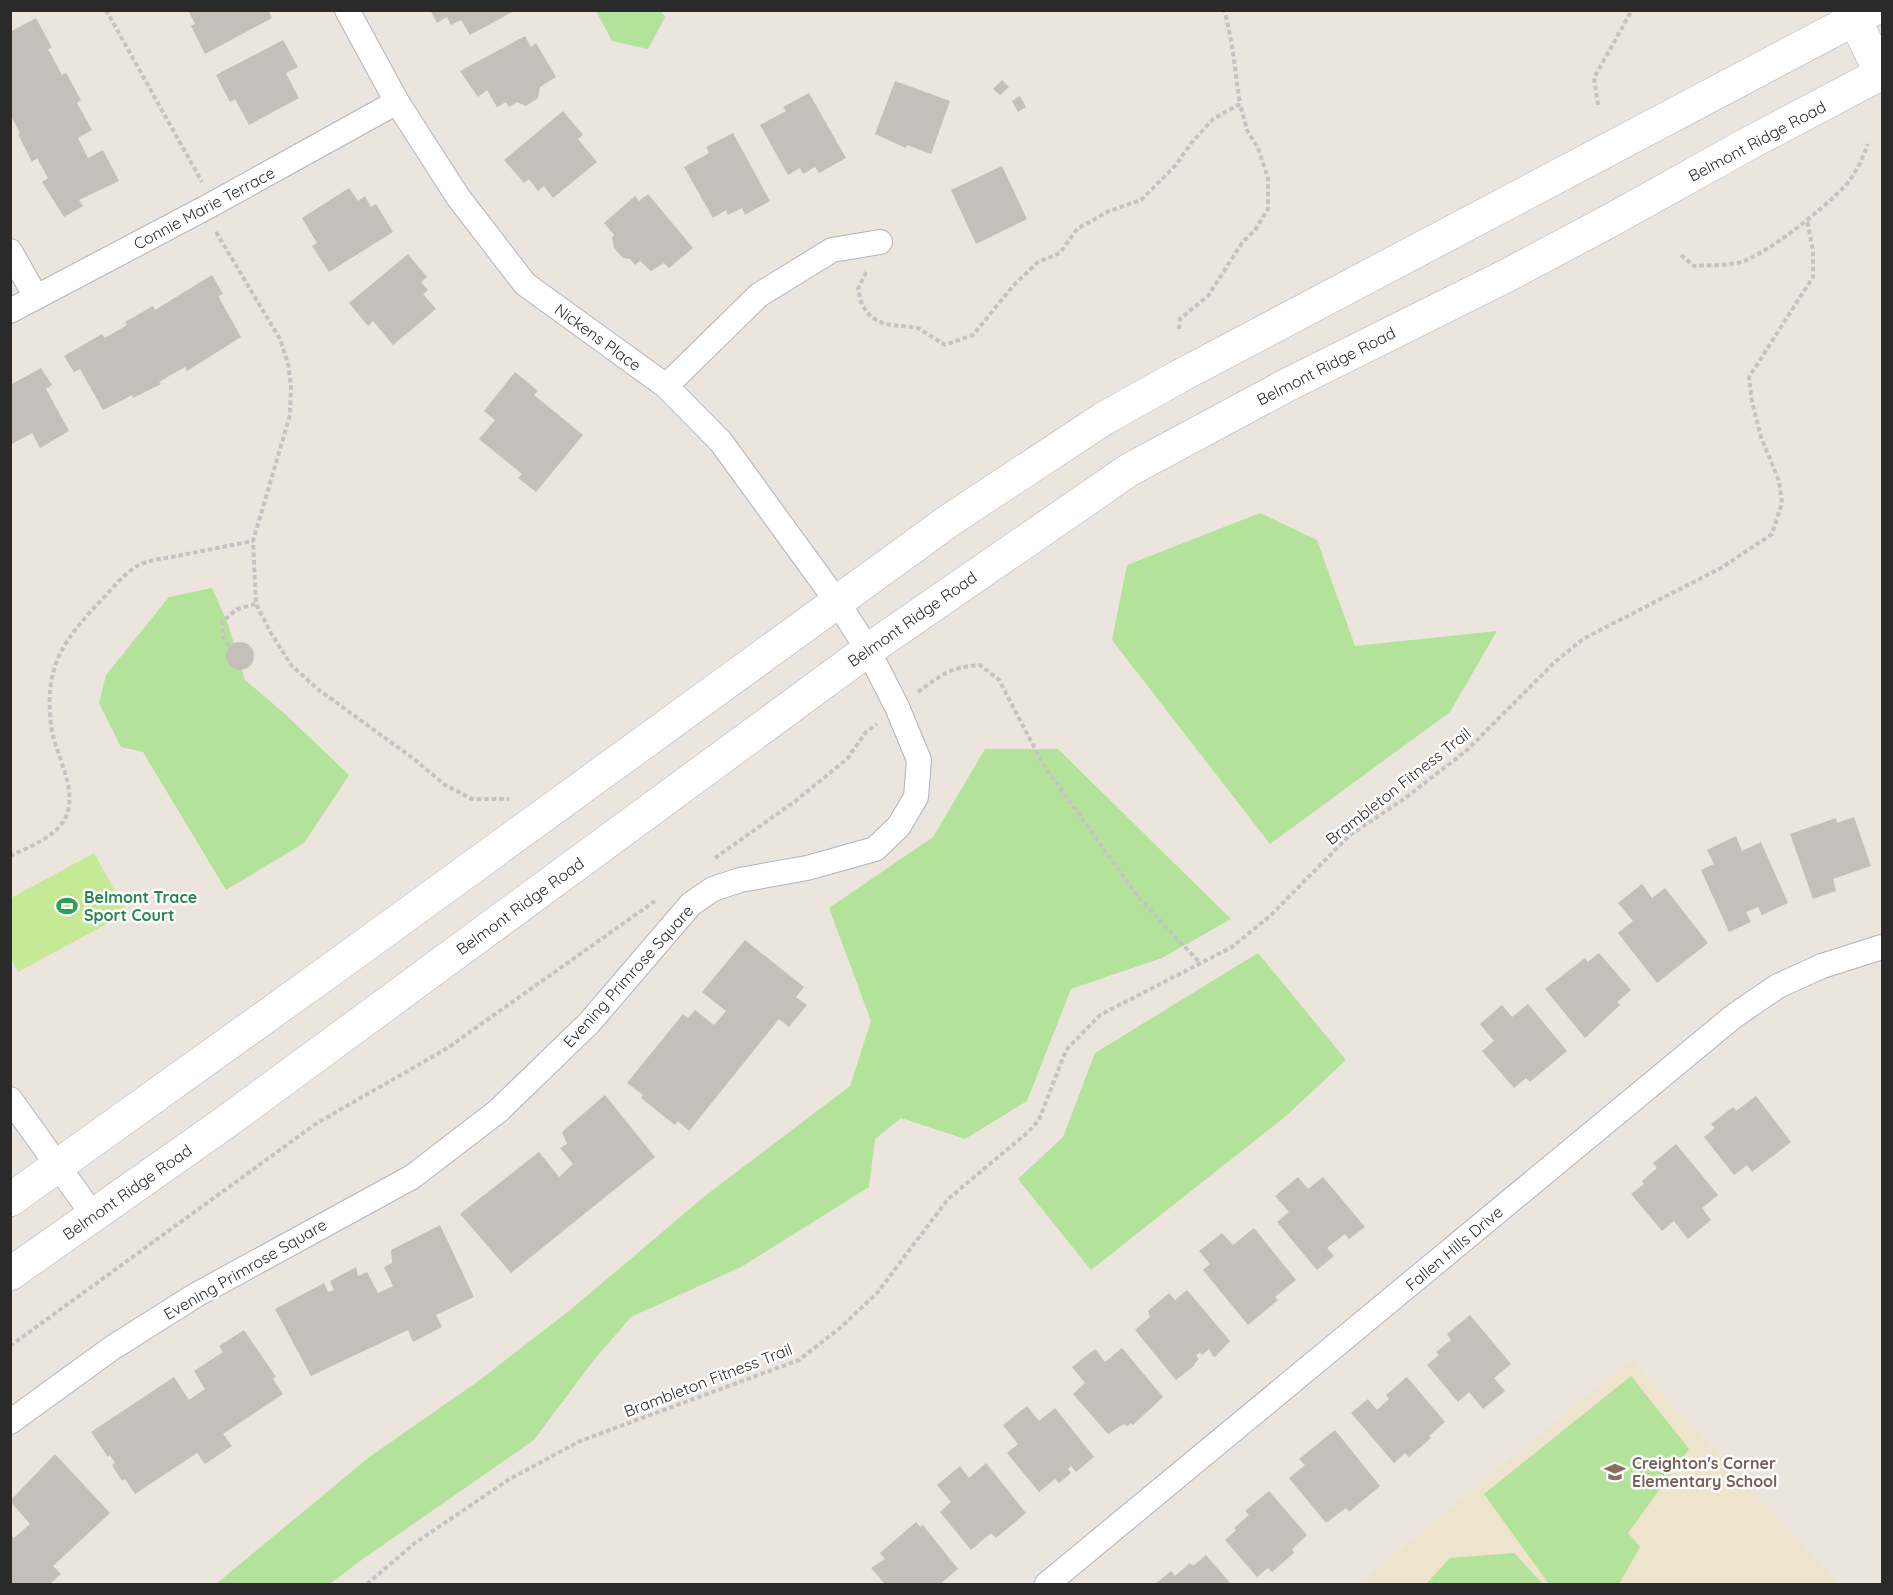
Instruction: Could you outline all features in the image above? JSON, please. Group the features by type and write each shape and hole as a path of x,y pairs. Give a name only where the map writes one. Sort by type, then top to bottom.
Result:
{"main road":[{"path":"10,1200 348,958 950,520 1103,419 1859,14 1882,74"},
{"name":"Belmont Ridge Road","path":"10,1274 223,1124 868,650 1129,470 1289,384 1506,276 1744,146 1882,74"}],"street":[{"name":"Nickens Place","path":"347,10 397,102 458,196 525,284 666,386 721,442 837,603 868,650"},
{"name":"Connie Marie Terrace","path":"10,311 209,206 397,102"},
{"path":"666,386 759,295 832,250 880,242"},
{"path":"10,251 36,297"},
{"name":"Evening Primrose Square","path":"10,1422 112,1348 196,1295 412,1177 498,1111 589,1023 691,904 713,889 740,880 807,868 875,849 899,826 916,797 919,760 897,707 868,650"},
{"name":"Fallen Hills Drive","path":"1047,1584 1734,1016 1778,986 1822,966 1882,947"},
{"path":"10,1098 93,1215"}],"path":[{"path":"106,10 205,188 215,231 280,339 288,364 291,385 290,415 253,541 256,604 291,665 349,714 414,759 445,785 472,799 512,800"},
{"path":"1179,328 1180,319 1208,296 1242,243 1255,230 1268,209 1268,178 1258,148 1247,130 1240,104 1232,37 1224,10"},
{"path":"1598,105 1594,78 1632,10"},
{"path":"880,242 858,289 862,305 871,317 884,324 918,328 945,345 955,343 973,334 1013,286 1038,262 1060,253 1077,229 1109,211 1141,200 1160,182 1213,119 1240,104"},
{"path":"1681,255 1694,266 1742,261 1777,242 1843,188 1862,162 1868,144"},
{"name":"Brambleton Fitness Trail","path":"367,1584 416,1543 508,1480 579,1441 799,1360 816,1348 877,1293 948,1199 1027,1133 1039,1120 1066,1050 1100,1014 1232,947 1270,916 1350,835 1404,799 1466,751 1555,662 1583,639 1721,568 1773,534 1782,503 1779,481 1761,437 1752,402 1749,377 1813,277 1813,251 1807,219"},
{"path":"10,856 43,840 61,826 68,811 68,785 53,737 49,690 57,659 68,639 117,583 138,566 164,558 253,541"},
{"path":"229,646 224,639 222,622 237,609 256,604"}],"shaded area":[{"name":"Creighton's Corner Elementary School","path":"1631,1360 1839,1584 1359,1584"}],"green space":[{"path":"596,11 661,11 665,17 648,49 612,41"},
{"path":"1260,513 1317,540 1355,646 1497,631 1450,712 1270,844 1112,640 1127,565"},
{"path":"212,588 228,624 245,680 284,713 349,775 304,843 226,890 143,752 121,747 99,703 106,675 169,597"},
{"path":"985,749 1058,749 1231,919 1162,958 1071,989 1027,1101 965,1139 901,1118 875,1139 869,1187 741,1267 631,1317 593,1361 534,1440 330,1584 216,1584 368,1458 477,1382 569,1311 705,1196 850,1086 871,1021 829,908 933,837"},
{"name":"Belmont Trace Sport Court","path":"94,853 127,913 18,972 11,958 11,898"},
{"path":"1258,953 1346,1060 1286,1116 1091,1270 1018,1179 1063,1137 1095,1053"},
{"path":"1631,1376 1689,1449 1628,1533 1640,1547 1619,1584 1549,1584 1484,1494"},
{"path":"1514,1553 1543,1584 1426,1584 1450,1558"}],"building":[{"path":"188,10 268,10 272,18 205,54 191,26 195,24"},
{"path":"430,10 516,10 470,35 461,20 451,25 447,17 437,23"},
{"path":"36,18 52,48 48,49 62,75 66,73 81,100 77,103 92,130 78,138 88,158 103,150 119,181 79,200 83,206 64,217 42,182 48,178 37,158 32,162 10,114 10,32"},
{"path":"525,36 531,47 536,43 556,77 540,87 538,98 526,106 517,102 509,107 506,102 497,107 487,90 478,97 460,71"},
{"path":"283,40 298,67 286,73 299,98 249,125 235,99 230,102 216,75"},
{"path":"1002,80 1009,87 1000,95 993,89"},
{"path":"895,81 950,101 931,154 907,145 906,148 875,134"},
{"path":"809,93 846,158 819,173 815,167 803,174 800,168 788,175 760,125 786,111 783,107"},
{"path":"1020,96 1026,107 1018,112 1012,101"},
{"path":"563,111 583,135 578,139 597,162 553,198 544,186 538,191 529,179 524,183 504,160"},
{"path":"733,133 770,201 745,215 742,208 728,215 726,210 713,218 684,167 709,153 706,147"},
{"path":"1002,166 1027,219 976,244 951,190"},
{"path":"349,188 358,201 365,196 371,207 376,204 393,232 329,272 312,246 317,243 302,218"},
{"path":"648,194 693,248 669,268 664,263 651,271 640,261 635,265 630,259 623,258 614,248 612,237 614,235 604,223 635,196 639,201"},
{"path":"408,254 427,277 421,282 428,290 423,294 436,309 393,345 373,321 368,326 349,303"},
{"path":"212,275 223,294 218,296 241,337 187,371 185,367 159,382 161,384 133,398 132,395 103,410 80,369 74,372 64,356 102,334 105,338 127,325 125,322 153,306 155,310"},
{"path":"41,368 52,385 46,389 69,431 40,448 32,433 10,445 10,385"},
{"path":"515,372 538,391 534,395 583,435 536,492 518,478 522,474 479,439 495,420 484,411"},
{"path":"240,642 250,646 254,656 250,666 240,670 230,666 226,656 230,646"},
{"path":"1854,817 1871,866 1833,879 1836,891 1813,899 1790,834 1836,818 1837,823"},
{"path":"1736,836 1742,851 1761,842 1788,903 1762,915 1758,907 1746,912 1751,922 1729,932 1701,870 1714,864 1707,850"},
{"path":"1642,884 1652,898 1665,888 1708,943 1657,983 1618,933 1633,921 1618,903"},
{"path":"745,940 804,987 796,997 807,1005 789,1027 779,1019 689,1131 678,1121 675,1125 641,1098 643,1095 627,1083 683,1014 688,1018 695,1010 714,1025 726,1011 702,992"},
{"path":"1599,953 1631,990 1617,1002 1620,1005 1585,1038 1545,989 1585,958 1588,962"},
{"path":"1528,1004 1567,1051 1530,1082 1526,1078 1514,1088 1482,1051 1494,1041 1480,1024 1502,1005 1512,1017"},
{"path":"605,1095 655,1157 511,1273 460,1214 539,1152 559,1177 573,1164 560,1148 567,1144 562,1132"},
{"path":"1756,1096 1791,1142 1752,1172 1747,1165 1734,1175 1704,1137 1715,1128 1711,1124 1733,1107 1736,1111"},
{"path":"1676,1144 1718,1195 1702,1208 1711,1220 1688,1239 1674,1221 1662,1231 1631,1194 1644,1184 1642,1181 1657,1168 1653,1163"},
{"path":"1298,1177 1308,1189 1323,1177 1365,1227 1349,1239 1345,1234 1327,1248 1334,1256 1317,1270 1277,1222 1289,1212 1275,1196"},
{"path":"440,1225 474,1297 436,1315 442,1327 413,1342 408,1330 311,1376 275,1309 324,1283 328,1292 334,1290 330,1281 356,1267 358,1276 367,1272 378,1293 393,1286 384,1267 392,1263 391,1250"},
{"path":"1254,1228 1296,1280 1275,1297 1278,1300 1248,1325 1203,1270 1210,1264 1199,1251 1222,1233 1233,1245"},
{"path":"1187,1290 1230,1341 1215,1357 1209,1349 1202,1355 1200,1352 1196,1356 1199,1359 1195,1365 1176,1380 1135,1330 1150,1317 1148,1311 1169,1293 1175,1300"},
{"path":"1470,1315 1511,1364 1494,1378 1505,1391 1483,1409 1469,1392 1458,1402 1427,1365 1439,1355 1436,1352 1451,1340 1447,1334"},
{"path":"244,1330 276,1377 273,1379 283,1394 223,1434 232,1446 205,1464 197,1453 135,1494 125,1479 122,1481 112,1465 115,1463 110,1455 108,1457 91,1432 174,1377 189,1400 205,1389 194,1371 223,1352 219,1346"},
{"path":"1122,1348 1163,1397 1133,1425 1124,1424 1108,1434 1073,1394 1085,1383 1072,1367 1095,1349 1105,1362"},
{"path":"1407,1377 1445,1422 1409,1457 1405,1453 1394,1463 1351,1413 1368,1399 1377,1410 1389,1399 1386,1395"},
{"path":"1027,1406 1039,1421 1055,1408 1094,1457 1076,1472 1071,1466 1068,1469 1071,1473 1059,1483 1055,1479 1039,1492 1007,1453 1018,1444 1003,1425"},
{"path":"1335,1430 1380,1486 1349,1512 1346,1508 1326,1523 1289,1478 1305,1465 1299,1459"},
{"path":"55,1454 110,1513 53,1566 61,1574 50,1584 10,1584 10,1534 14,1538 30,1524 10,1501"},
{"path":"986,1463 1026,1513 996,1538 991,1533 971,1550 940,1512 951,1502 937,1485 960,1466 969,1478"},
{"path":"1269,1491 1307,1535 1292,1549 1294,1553 1272,1572 1268,1568 1257,1577 1225,1540 1236,1530 1234,1528 1249,1515 1245,1511"},
{"path":"916,1522 921,1528 922,1524 958,1569 940,1584 885,1584 871,1568 885,1559 880,1553"},
{"path":"1206,1555 1231,1584 1155,1584 1171,1571 1175,1576 1190,1563 1193,1566"}],"place":[{"name":"Belmont Trace Sport Court","path":"67,906"},
{"name":"Creighton's Corner Elementary School","path":"1615,1472"}]}
